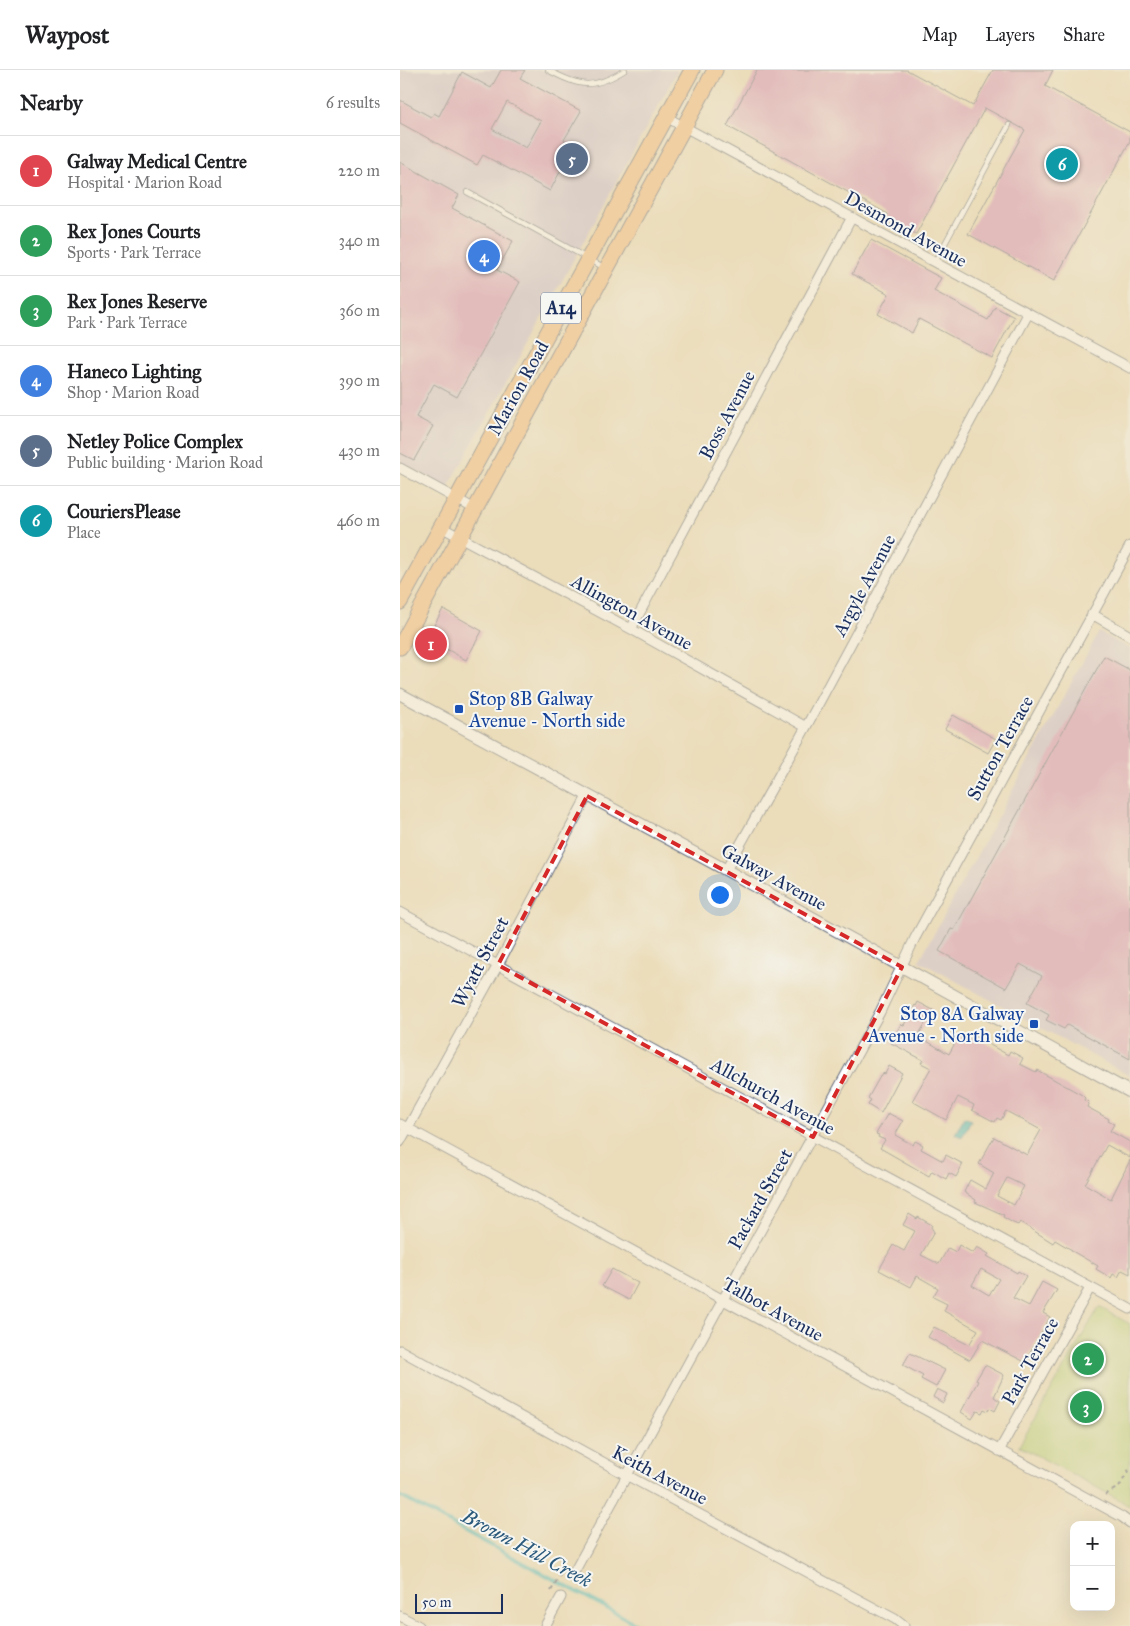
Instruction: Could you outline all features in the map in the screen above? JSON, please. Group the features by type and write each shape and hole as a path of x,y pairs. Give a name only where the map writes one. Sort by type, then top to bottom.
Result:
{"main road":[{"name":"Marion Road","path":"400,602 692,70"},
{"name":"Marion Road","path":"400,647 712,75"}],"street":[{"name":"Desmond Avenue","path":"666,117 1130,368"},
{"name":"Boss Avenue","path":"631,629 852,217"},
{"name":"Argyle Avenue","path":"726,870 806,727 1028,314"},
{"path":"400,468 475,509"},
{"name":"Allington Avenue","path":"441,526 806,727"},
{"name":"Sutton Terrace","path":"902,967 920,930 1130,546"},
{"path":"1092,614 1130,636"},
{"name":"Galway Avenue","path":"400,694 726,870 1130,1092"},
{"name":"Wyatt Street","path":"400,1142 404,1126 498,965 587,796"},
{"name":"Allchurch Avenue","path":"400,912 1130,1309"},
{"name":"Packard Street","path":"572,1576 813,1137 902,967"},
{"name":"Talbot Avenue","path":"404,1126 1130,1523"},
{"name":"Park Terrace","path":"999,1451 1090,1288"},
{"name":"Keith Avenue","path":"400,1350 628,1476 895,1619 904,1626"},
{"path":"546,1626 561,1597"},
{"path":"400,1616 419,1626"}],"lane":[{"path":"548,70 578,84 602,82 625,70"},
{"path":"692,70 712,75"},
{"path":"934,263 1009,125"},
{"path":"467,192 606,269"}],"path":[{"path":"1105,1495 1120,1486 1130,1466"},
{"path":"551,1591 562,1571"}],"highlighted area":[{"path":"587,796 902,967 813,1137 498,965"}],"shaded area":[{"path":"400,70 678,70 448,488 400,462"},
{"path":"1099,632 1130,649 1130,1076 919,961"}],"green space":[{"path":"1099,1307 1130,1324 1130,1507 1019,1446"}],"water":[{"path":"964,1117 971,1120 962,1137 955,1134"}],"building":[{"path":"501,70 525,70 520,78 581,111 564,140 572,144 571,147 580,154 571,167 565,162 550,191 483,155 477,165 400,123 400,100 431,117 434,113 439,116 462,72 491,88","holes":["507,102 541,121 526,148 492,129"]},
{"path":"757,70 907,70 973,106 993,70 1053,70 1045,86 1130,132 1130,141 1054,281 968,234 1025,130 985,108 916,234 887,218 888,214 727,126"},
{"path":"400,162 459,195 452,208 513,241 497,270 520,282 457,397 434,384 416,417 433,426 414,460 400,453"},
{"path":"871,240 941,278 934,291 988,320 995,307 1014,317 992,358 919,319 912,333 878,314 889,294 852,274"},
{"path":"443,609 482,631 466,660 427,638"},
{"path":"1104,656 1130,670 1130,1059 1067,1025 1064,1029 1046,1020 1049,1015 1027,1003 1042,976 1020,964 1006,988 939,951 951,929 954,930"},
{"path":"953,715 996,739 988,753 945,729"},
{"path":"918,1002 933,1010 918,1036 949,1054 959,1036 967,1041 969,1038 972,1040 974,1036 1008,1055 1010,1051 1023,1058 1020,1064 1036,1072 1037,1070 1082,1095 1085,1098 1084,1100 1089,1102 1087,1107 1109,1119 1108,1121 1114,1124 1110,1131 1130,1142 1130,1158 1107,1145 1085,1184 1111,1199 1130,1160 1130,1274 1122,1270 1118,1277 1113,1274 1111,1278 1096,1269 1098,1266 1055,1240 1053,1243 1020,1222 1018,1225 1013,1223 1003,1217 1004,1215 975,1202 976,1200 964,1192 970,1180 986,1189 994,1173 979,1164 994,1137 1027,1155 1041,1130 1006,1111 1001,1120 997,1118 995,1122 972,1110 974,1105 958,1097 946,1120 912,1101 931,1068 921,1063 923,1060 891,1043 901,1024 904,1025","holes":["1007,1178 1024,1186 1014,1205 997,1196"]},
{"path":"889,1066 902,1073 881,1113 868,1105 871,1100 868,1098 882,1073 885,1074"},
{"path":"888,1113 903,1121 895,1135 913,1145 915,1141 923,1145 921,1149 943,1161 946,1155 963,1164 956,1177 949,1173 946,1179 932,1171 929,1176 880,1148 885,1140 876,1134"},
{"path":"909,1214 932,1225 931,1227 934,1232 921,1255 939,1264 948,1248 956,1252 959,1245 973,1253 977,1247 989,1254 987,1256 1026,1276 1013,1298 1029,1306 1042,1282 1057,1290 1043,1313 1050,1317 1025,1362 982,1340 970,1360 928,1337 934,1327 969,1345 978,1330 944,1311 947,1304 933,1297 938,1288 917,1276 911,1287 879,1270 893,1245 904,1251 915,1231 903,1225","holes":["981,1269 999,1279 989,1295 972,1285"]},
{"path":"612,1269 638,1283 629,1300 602,1286"},
{"path":"910,1353 945,1370 936,1387 921,1379 923,1376 903,1365"},
{"path":"985,1365 1004,1375 994,1397 1000,1401 995,1411 990,1408 988,1411 984,1409 982,1413 977,1411 972,1419 961,1412"},
{"path":"937,1389 947,1394 943,1403 933,1397"}],"waterway":[{"name":"Brown Hill Creek","path":"400,1496 640,1626"}],"place":[{"name":"Netley Police Complex","path":"572,159"},
{"name":"CouriersPlease","path":"1062,164"},
{"name":"Haneco Lighting","path":"484,256"},
{"name":"Galway Medical Centre","path":"431,644"},
{"name":"Stop 8B Galway Avenue - North side","path":"459,709"},
{"name":"Stop 8A Galway Avenue - North side","path":"1034,1024"},
{"name":"Rex Jones Courts","path":"1088,1359"},
{"name":"Rex Jones Reserve","path":"1086,1407"}]}
